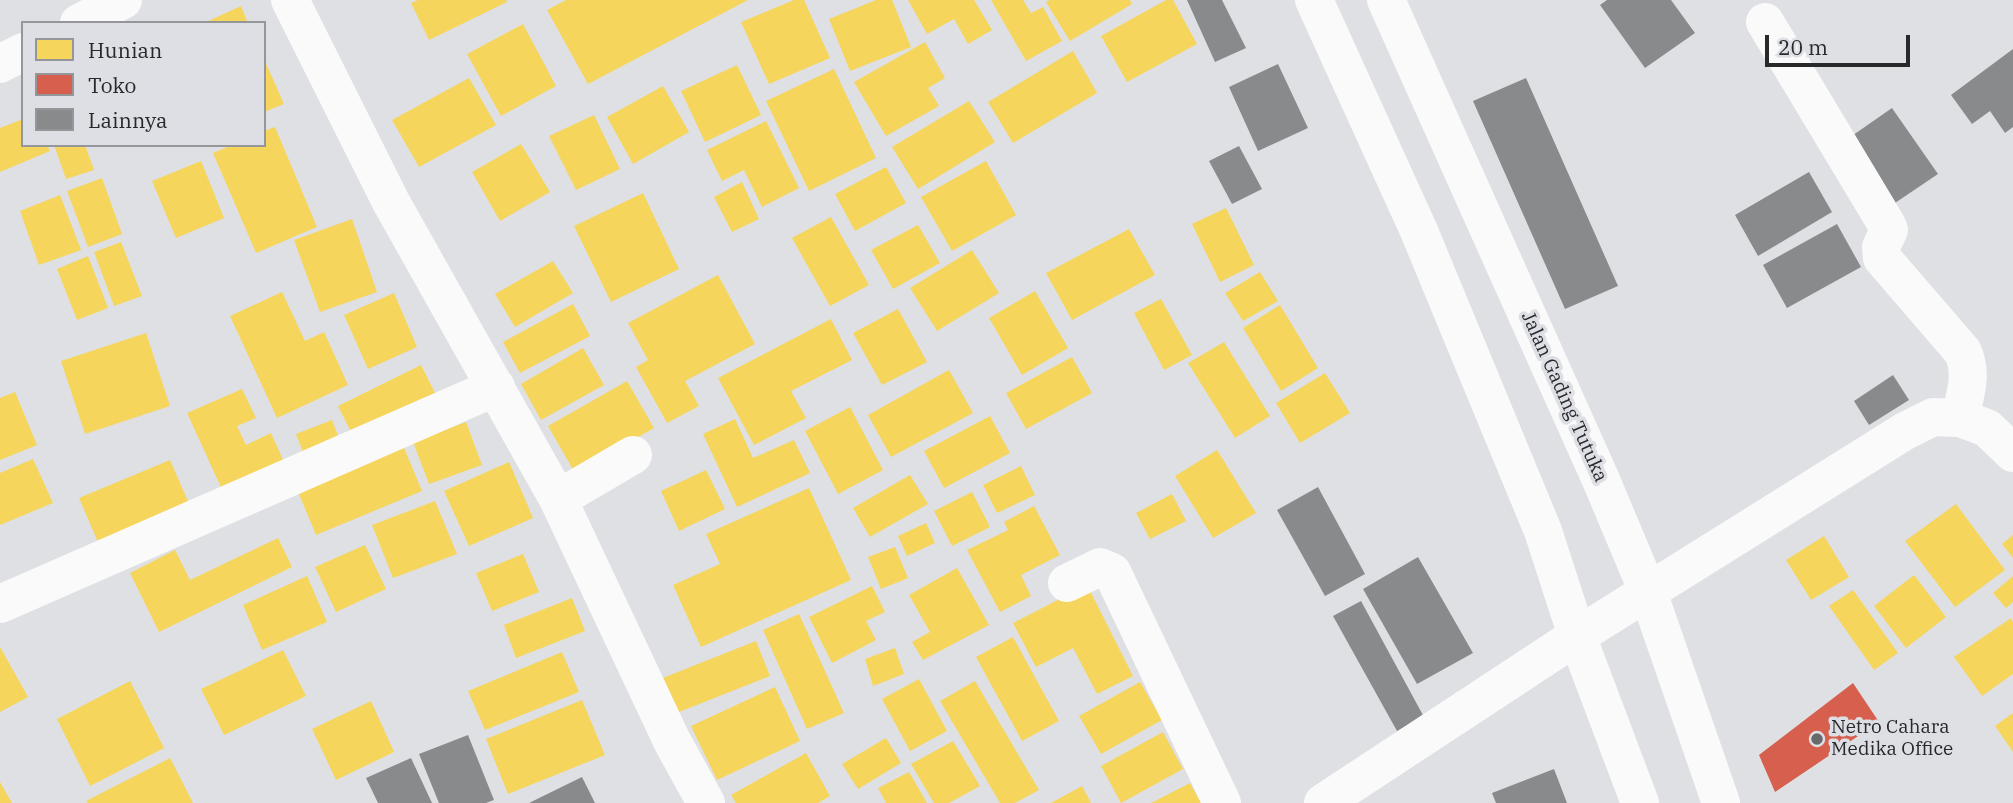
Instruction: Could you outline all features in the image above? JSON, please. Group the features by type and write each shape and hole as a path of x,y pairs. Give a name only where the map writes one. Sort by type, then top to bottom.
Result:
{"street":[{"path":"83,21 123,0"},
{"path":"290,0 391,202 558,499 672,741 706,803"},
{"path":"1314,0 1419,231 1543,531 1577,636 1640,803"},
{"name":"Jalan Gading Tutuka","path":"1385,0 1601,480 1648,592 1721,803"},
{"path":"1765,22 1887,225 1888,234 1881,247 1882,258 1963,352 1969,376 1960,418"},
{"path":"0,64 21,53"},
{"path":"0,604 496,387"},
{"path":"1323,803 1577,636 1905,431 1933,417 1960,418 1987,428 2013,453"},
{"path":"558,499 633,455"},
{"path":"1067,583 1100,567 1112,572 1222,803"}],"building: Hunian":[{"path":"418,0 507,2 429,40 411,3"},
{"path":"566,0 748,0 588,84 547,10"},
{"path":"794,0 804,0 830,58 769,84 741,22"},
{"path":"876,0 892,0 911,47 850,71 829,19"},
{"path":"908,0 974,0 992,30 968,44 954,19 927,34"},
{"path":"991,0 1023,0 1031,13 1043,7 1062,41 1026,61"},
{"path":"1130,0 1132,4 1070,41 1046,2"},
{"path":"1166,0 1173,0 1197,44 1127,82 1101,36"},
{"path":"241,6 247,21 208,21"},
{"path":"523,24 556,86 501,116 467,54"},
{"path":"925,42 945,78 928,88 939,106 886,136 854,82"},
{"path":"1073,51 1097,93 1013,143 988,102"},
{"path":"266,64 284,104 266,111"},
{"path":"737,65 761,115 705,142 681,91"},
{"path":"834,69 876,158 809,191 766,101"},
{"path":"469,78 496,125 419,167 392,120"},
{"path":"663,86 689,132 633,164 607,117"},
{"path":"969,101 995,142 918,189 892,147"},
{"path":"594,115 620,169 576,190 549,136"},
{"path":"21,120 21,147 48,147 50,151 0,172 0,128"},
{"path":"766,121 799,188 762,207 744,170 722,181 707,150"},
{"path":"275,127 317,227 256,253 213,153 227,147 266,147 266,130"},
{"path":"521,144 550,192 500,221 472,172"},
{"path":"55,147 86,147 94,170 66,179"},
{"path":"201,161 224,218 176,238 152,181"},
{"path":"986,161 1016,215 952,251 921,197"},
{"path":"886,167 906,203 855,231 835,194"},
{"path":"102,178 122,234 88,247 67,191"},
{"path":"742,182 759,219 732,232 714,197"},
{"path":"643,193 679,269 611,302 574,226"},
{"path":"60,195 81,250 39,265 20,211"},
{"path":"1226,208 1254,265 1220,282 1192,224"},
{"path":"831,217 869,285 830,306 792,238"},
{"path":"352,219 377,292 320,312 294,240"},
{"path":"918,225 940,263 893,289 871,250"},
{"path":"1129,229 1155,275 1072,320 1046,273"},
{"path":"121,242 142,296 114,306 94,252"},
{"path":"972,250 999,293 937,331 910,288"},
{"path":"88,256 108,308 77,320 57,269"},
{"path":"553,261 573,293 515,327 495,294"},
{"path":"1260,272 1278,301 1243,321 1225,293"},
{"path":"718,275 755,344 685,381 699,406 667,423 636,367 648,360 628,323"},
{"path":"1035,291 1068,348 1022,375 989,318"},
{"path":"282,292 305,341 324,332 348,385 277,418 230,316"},
{"path":"394,293 417,347 368,369 344,315"},
{"path":"1161,299 1192,355 1164,370 1134,313"},
{"path":"573,304 590,336 520,373 503,342"},
{"path":"1280,305 1318,368 1281,391 1243,328"},
{"path":"898,309 927,362 882,385 853,333"},
{"path":"831,319 852,360 791,391 806,418 754,445 718,378"},
{"path":"146,333 170,406 85,434 61,361"},
{"path":"1224,342 1270,416 1235,438 1188,363"},
{"path":"583,348 604,385 541,420 521,384"},
{"path":"1072,357 1092,393 1026,429 1006,393"},
{"path":"421,365 439,401 356,442 338,406"},
{"path":"949,370 973,413 891,457 868,415"},
{"path":"1325,373 1350,413 1300,443 1276,403"},
{"path":"627,381 654,428 575,473 548,426"},
{"path":"242,389 256,418 237,426 246,445 271,433 287,469 225,496 187,413"},
{"path":"15,392 37,445 0,460 0,398"},
{"path":"850,407 883,470 838,494 805,431"},
{"path":"990,416 1010,453 944,488 924,451"},
{"path":"735,419 753,458 794,440 810,473 737,507 703,434"},
{"path":"332,420 342,446 306,460 296,434"},
{"path":"466,422 482,465 429,484 413,442"},
{"path":"402,443 422,491 316,535 296,487"},
{"path":"1217,450 1256,513 1213,538 1175,476"},
{"path":"33,459 53,503 0,525 0,473"},
{"path":"170,460 191,508 100,547 79,498"},
{"path":"509,462 533,518 469,546 444,491"},
{"path":"1021,466 1035,495 997,513 983,485"},
{"path":"706,470 725,509 679,531 661,491"},
{"path":"910,475 928,504 870,537 853,508"},
{"path":"809,488 851,580 701,647 673,585 720,564 706,534"},
{"path":"972,492 990,527 952,546 934,511"},
{"path":"1172,494 1186,521 1150,539 1136,513"},
{"path":"435,501 457,554 393,578 372,525"},
{"path":"1956,504 2005,570 1955,607 1905,541"},
{"path":"1034,506 1060,555 1021,575 1031,596 1000,612 967,550 1008,530 1004,522"},
{"path":"926,523 935,543 907,556 898,536"},
{"path":"2013,535 2013,558 2002,544"},
{"path":"1824,536 1849,577 1811,600 1786,560"},
{"path":"278,538 292,567 159,632 130,573 175,550 190,580"},
{"path":"365,545 386,589 336,612 315,567"},
{"path":"895,547 908,578 881,589 868,557"},
{"path":"523,554 539,592 492,611 476,573"},
{"path":"957,568 989,625 923,660 912,642 930,632 909,595"},
{"path":"1914,575 1946,617 1906,648 1874,606"},
{"path":"307,576 327,622 262,650 243,605"},
{"path":"2013,576 2013,602 2006,608 1993,593"},
{"path":"1087,585 1133,676 1097,694 1073,648 1036,667 1013,623"},
{"path":"872,586 885,612 866,621 876,640 832,663 809,617"},
{"path":"1853,590 1898,653 1874,670 1829,606"},
{"path":"572,598 585,631 516,658 504,625"},
{"path":"799,614 844,713 807,729 763,630"},
{"path":"2011,618 2013,674 1982,696 1954,657"},
{"path":"1013,637 1059,721 1022,741 976,657"},
{"path":"756,641 770,676 674,714 660,679"},
{"path":"0,647 28,697 0,712"},
{"path":"895,648 904,674 873,686 865,659"},
{"path":"283,650 306,696 224,735 201,689"},
{"path":"562,652 579,692 485,730 468,691"},
{"path":"919,679 947,731 910,751 882,699"},
{"path":"130,681 164,748 90,786 57,719"},
{"path":"975,681 1039,790 1015,803 1000,803 940,701"},
{"path":"1140,682 1162,720 1101,754 1079,716"},
{"path":"775,687 800,741 717,780 691,726"},
{"path":"582,700 605,755 508,794 486,739"},
{"path":"371,701 394,752 336,780 312,729"},
{"path":"2013,713 2013,752 1995,726"},
{"path":"1163,732 1183,769 1121,803 1101,766"},
{"path":"886,738 901,763 858,789 842,764"},
{"path":"953,741 980,786 949,803 934,803 911,764"},
{"path":"806,753 830,796 818,803 736,803 731,795"},
{"path":"170,758 193,803 86,801"},
{"path":"909,772 927,803 886,803 878,788"},
{"path":"0,782 12,803 0,803"},
{"path":"1190,783 1201,803 1151,803"},
{"path":"1082,786 1091,803 1051,803"}],"building: Toko":[{"name":"Netro Cahara Medika Office","path":"1853,683 1879,722 1775,792 1759,755"}],"building: Lainnya":[{"path":"1187,0 1222,0 1246,48 1215,62"},
{"path":"1607,0 1671,0 1695,33 1645,68 1600,5"},
{"path":"2013,49 2013,127 2005,133 1990,111 1972,124 1951,95"},
{"path":"1278,64 1308,128 1258,151 1229,87"},
{"path":"1526,78 1618,286 1565,309 1473,101"},
{"path":"1892,108 1938,174 1892,205 1846,140"},
{"path":"1239,146 1262,189 1232,204 1209,161"},
{"path":"1809,172 1832,212 1758,256 1735,215"},
{"path":"1837,224 1861,267 1787,308 1763,265"},
{"path":"1893,375 1909,400 1869,425 1854,401"},
{"path":"1318,487 1365,574 1325,596 1277,510"},
{"path":"1418,557 1473,653 1417,684 1363,589"},
{"path":"1361,601 1424,717 1397,731 1333,616"},
{"path":"468,735 494,800 486,803 439,803 419,754"},
{"path":"411,758 432,803 378,803 366,778"},
{"path":"1554,769 1567,803 1496,803 1492,793"},
{"path":"582,777 595,803 529,803"}],"place":[{"name":"Netro Cahara Medika Office","path":"1817,739"}]}
